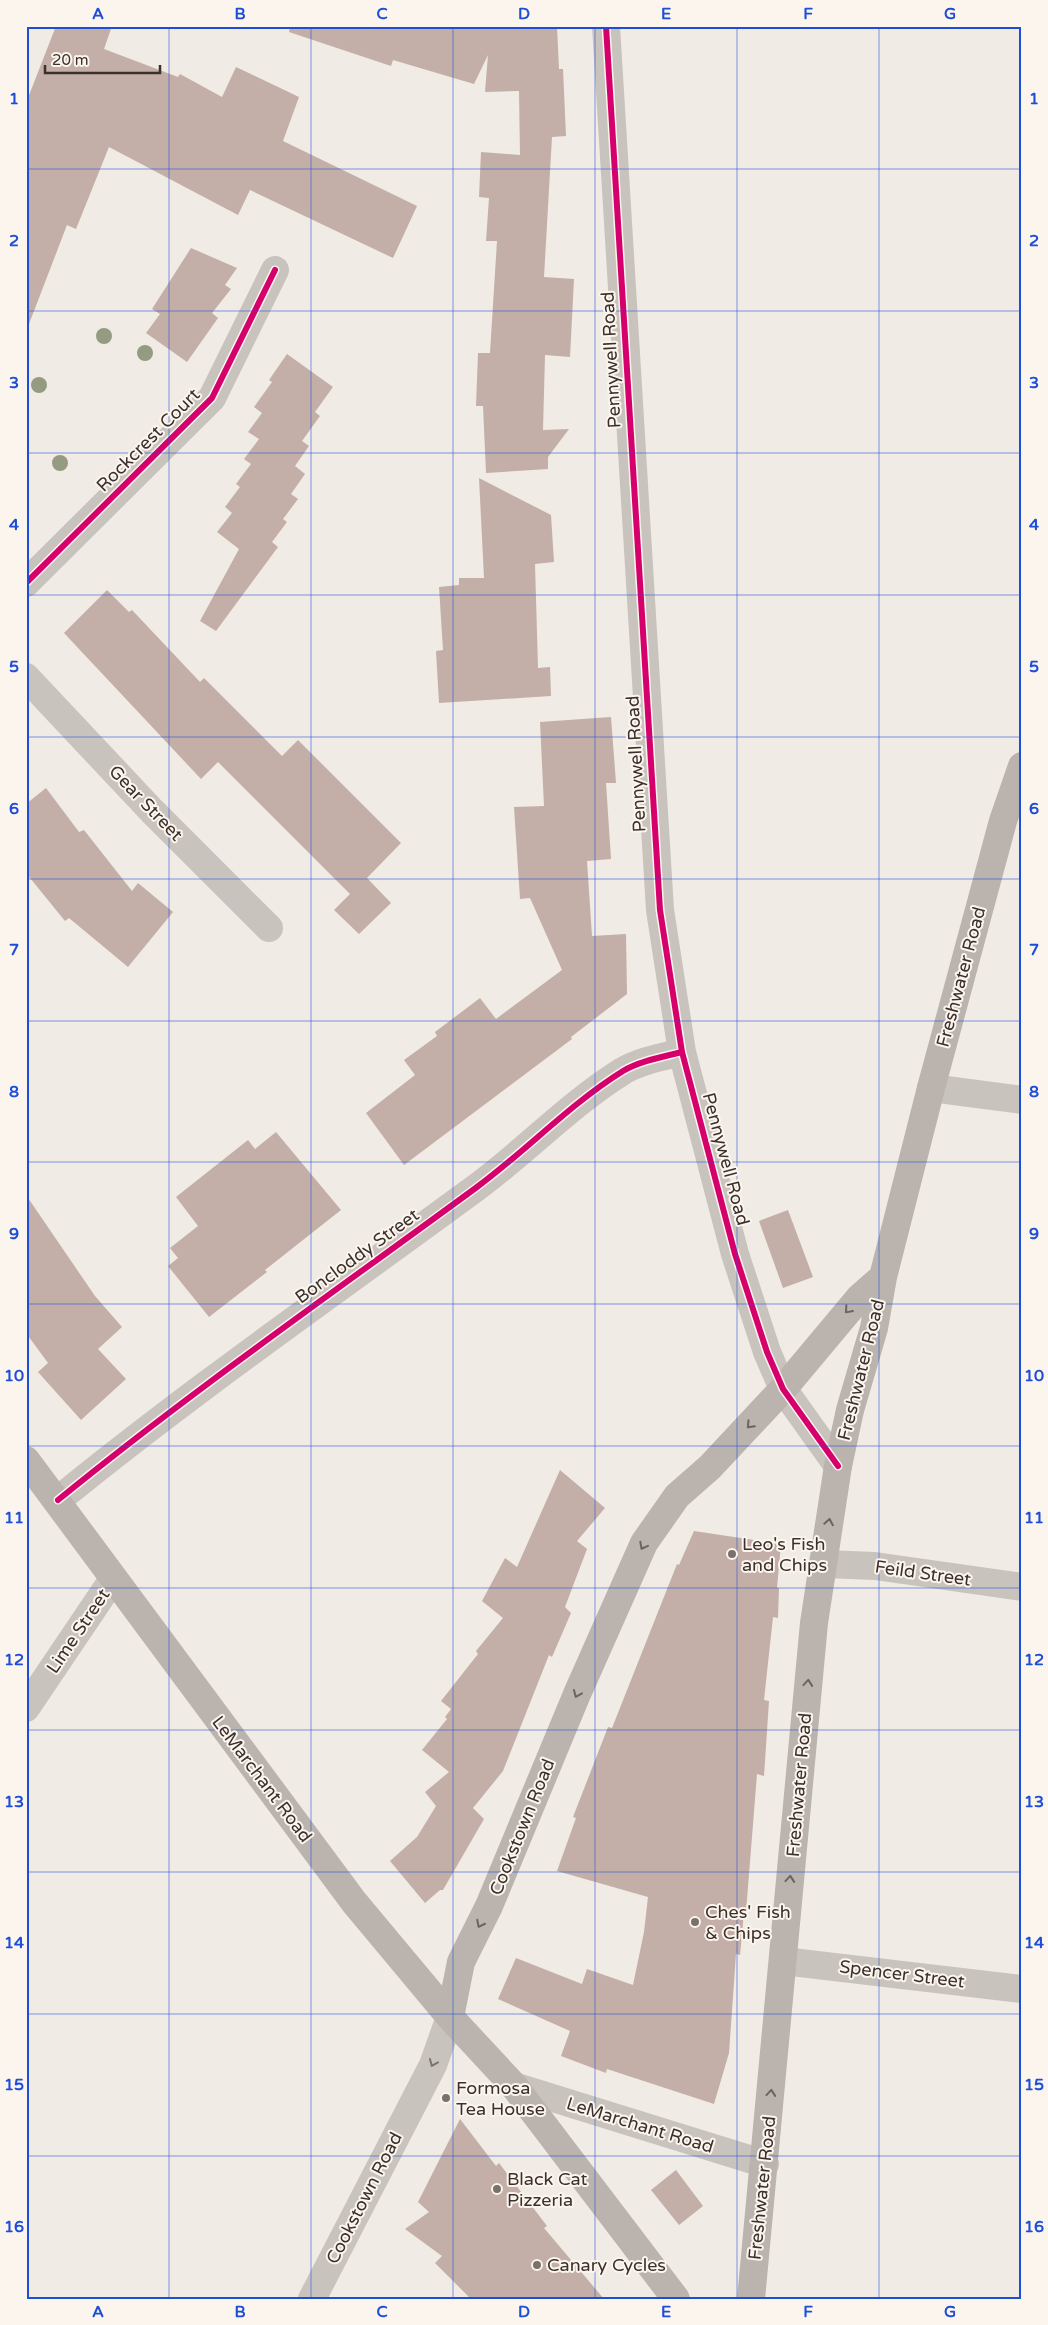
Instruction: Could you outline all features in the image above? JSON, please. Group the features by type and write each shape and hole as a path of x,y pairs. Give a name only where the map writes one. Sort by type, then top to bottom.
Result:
{"main road":[{"name":"Freshwater Road","path":"751,2299 814,1622 825,1564 827,1534 838,1466 850,1410 874,1328 883,1277 931,1088 1003,821 1022,766"},
{"name":"Freshwater Road","path":"783,1389 860,1297 883,1277"},
{"name":"Cookstown Road","path":"450,2017 461,1962 489,1906 577,1694 644,1543 677,1496 710,1467 783,1389"},
{"name":"LeMarchant Road","path":"26,1460 58,1500 113,1579 354,1902 450,2017 514,2086 676,2299"}],"street":[{"name":"Pennywell Road","path":"606,26 660,910 682,1052 735,1254 767,1352 783,1389 838,1466"},
{"name":"Rockcrest Court","path":"26,583 212,398 274,270"},
{"name":"Gear Street","path":"26,677 152,811 268,928"},
{"name":"Boncloddy Street","path":"58,1500 219,1376 485,1181 576,1104 624,1070 682,1052"},
{"path":"931,1088 1022,1100"},
{"name":"Feild Street","path":"825,1564 875,1566 1022,1587"},
{"name":"Lime Street","path":"26,1708 113,1579"},
{"name":"Spencer Street","path":"782,1960 1022,1989"},
{"name":"Cookstown Road","path":"312,2299 432,2065 450,2017"},
{"name":"LeMarchant Road","path":"514,2086 765,2164"}],"building":[{"path":"56,26 112,26 104,49 178,77 180,74 222,97 236,67 299,97 283,141 417,206 393,258 250,190 238,215 109,147 76,229 67,225 29,324 26,324 26,103"},
{"path":"290,26 557,26 559,69 563,69 566,136 552,137 544,277 574,279 570,357 545,355 543,430 569,429 548,457 548,469 486,473 483,406 476,406 478,353 490,353 497,241 486,241 489,198 479,197 481,152 520,155 519,91 485,92 488,55 474,84 393,60 391,66 289,32"},
{"path":"191,248 237,268 225,285 231,289 212,313 218,318 187,362 146,333 160,314 152,309"},
{"path":"287,354 333,387 315,412 320,416 302,441 309,446 295,466 305,474 291,494 298,499 283,519 287,522 272,542 278,547 216,631 200,621 239,549 217,532 232,513 225,507 240,487 236,484 251,464 244,459 259,439 248,432 262,413 254,407 272,382 269,380"},
{"path":"479,478 551,515 554,562 535,564 538,668 550,667 551,696 439,703 436,651 443,650 439,587 459,585 459,578 484,578"},
{"path":"107,590 129,612 132,610 200,682 204,678 282,756 298,740 401,843 367,878 391,903 359,934 334,910 350,894 218,762 201,779 64,633"},
{"path":"611,717 616,783 606,783 611,859 587,861 592,936 626,934 627,994 571,1037 572,1039 404,1165 366,1113 415,1075 404,1060 437,1036 435,1032 480,998 496,1019 562,970 530,898 520,899 514,807 544,806 540,722"},
{"path":"46,788 79,832 84,830 132,891 138,883 173,912 128,967 69,918 65,921 26,873 26,804"},
{"path":"276,1132 341,1210 265,1270 267,1272 209,1317 168,1266 178,1258 170,1248 198,1226 176,1197 248,1140 255,1149"},
{"path":"26,1195 95,1296 122,1327 98,1349 126,1379 81,1420 38,1372 48,1363 26,1333"},
{"path":"788,1210 813,1277 783,1288 759,1221"},
{"path":"560,1470 605,1508 577,1541 587,1549 565,1607 571,1613 552,1657 549,1655 503,1771 473,1808 484,1819 443,1890 440,1890 425,1903 390,1861 417,1837 436,1806 425,1792 449,1772 422,1750 447,1719 445,1717 451,1709 441,1701 478,1654 476,1651 503,1618 482,1601 505,1558 517,1567"},
{"path":"694,1531 781,1544 777,1588 779,1588 778,1618 773,1617 764,1700 769,1701 764,1776 757,1774 746,1912 744,1912 740,1955 736,1954 729,2053 714,2104 607,2069 606,2073 561,2056 570,2031 498,1999 516,1958 582,1984 587,1969 633,1985 644,1932 648,1897 557,1871 576,1818 573,1817 608,1727 612,1728 677,1564 679,1565"},
{"path":"460,2119 496,2166 499,2163 547,2226 544,2228 604,2299 471,2299 435,2263 442,2256 405,2229 429,2212 418,2202"},
{"path":"676,2170 703,2206 679,2225 651,2190"}],"cycle path":[{"path":"606,26 660,910 682,1052 735,1254 767,1352 783,1389 838,1466"},
{"path":"26,583 212,398 275,270"},
{"path":"58,1500 213,1380 477,1187 567,1112 604,1084 623,1071 637,1065 682,1052"}],"place":[{"name":"Leo's Fish and Chips","path":"732,1554"},
{"name":"Ches' Fish & Chips","path":"695,1922"},
{"name":"Formosa Tea House","path":"446,2098"},
{"name":"Black Cat Pizzeria","path":"497,2189"},
{"name":"Canary Cycles","path":"537,2265"}]}
